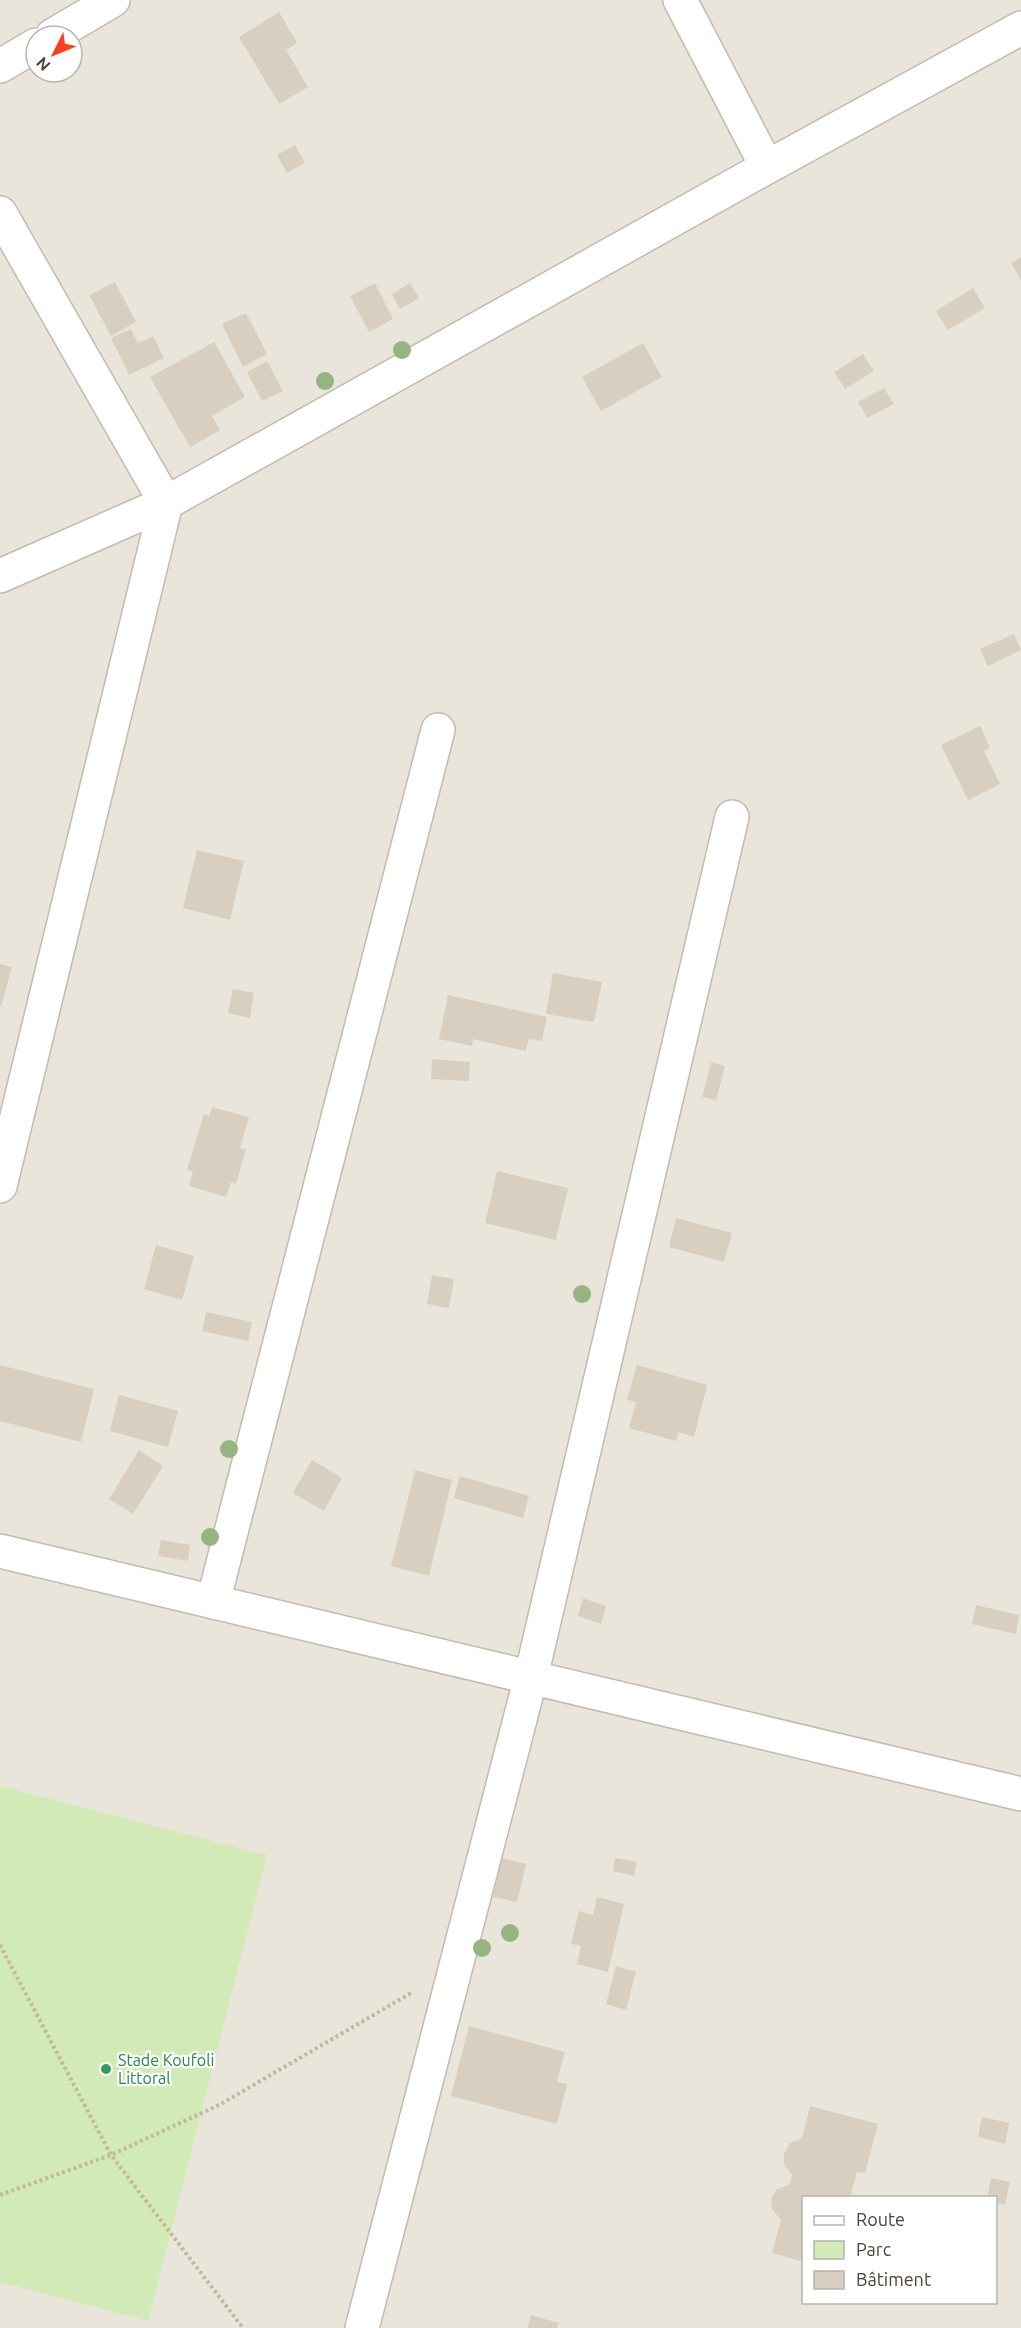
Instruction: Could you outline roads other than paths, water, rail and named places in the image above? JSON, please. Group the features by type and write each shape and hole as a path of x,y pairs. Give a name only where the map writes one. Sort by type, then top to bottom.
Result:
{"street":[{"path":"72,24 113,0"},
{"path":"680,0 767,167"},
{"path":"0,576 166,503 767,167 1021,28"},
{"path":"0,66 24,52"},
{"path":"0,213 166,503 0,1186"},
{"path":"213,1602 438,730"},
{"path":"362,2328 531,1677 732,817"},
{"path":"0,1551 1021,1794"}],"place":[{"name":"Stade Koufoli Littoral","path":"106,2069"}]}
